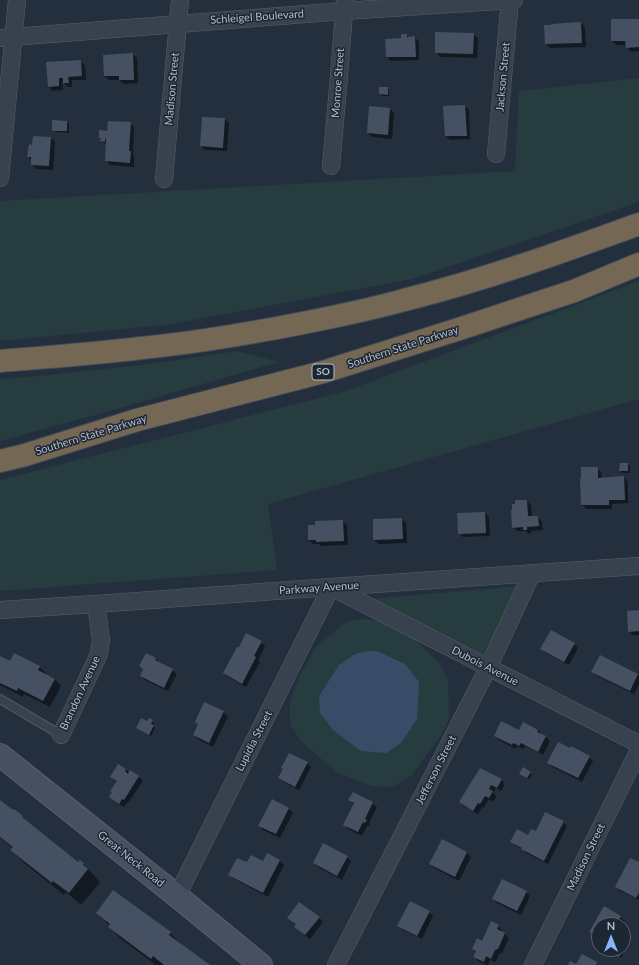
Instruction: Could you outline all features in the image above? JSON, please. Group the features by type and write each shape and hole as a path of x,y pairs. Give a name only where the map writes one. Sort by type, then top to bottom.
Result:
{"highway":[{"path":"0,361 173,344 253,332 327,318 403,300 488,276 550,256 639,224"},
{"name":"Southern State Parkway","path":"0,461 25,455 137,420 323,372 574,291 639,264"}],"main road":[{"name":"Great Neck Road","path":"0,754 261,965"}],"street":[{"path":"0,178 7,37 17,0"},
{"name":"Madison Street","path":"164,179 180,0"},
{"name":"Jackson Street","path":"496,154 510,0"},
{"name":"Schleigel Boulevard","path":"7,37 178,24 344,5 514,0"},
{"name":"Monroe Street","path":"332,166 344,5"},
{"name":"Parkway Avenue","path":"0,610 639,566"},
{"name":"Jefferson Street","path":"336,965 488,668 532,574"},
{"name":"Dubois Avenue","path":"331,587 639,744"},
{"name":"Lupidia Street","path":"177,896 331,587"},
{"name":"Brandon Avenue","path":"61,735 99,654 101,640 96,604"},
{"name":"Madison Street","path":"533,965 639,750"}],"lane":[{"path":"0,699 61,735"}],"green space":[{"path":"639,78 639,202 412,279 172,324 0,341 0,201 515,171 519,91"},
{"path":"639,281 639,399 268,504 277,570 0,591 0,480 346,391"},
{"path":"237,351 279,362 0,441 0,379 150,364"},
{"path":"519,586 484,654 370,599"},
{"path":"363,619 379,621 413,638 440,664 448,680 449,719 440,737 411,776 393,787 372,786 336,772 302,742 290,725 290,701 299,677 316,647 347,621"}],"water":[{"path":"368,651 377,651 405,664 419,682 417,719 401,743 386,753 361,751 333,730 320,713 319,696 339,665 355,654"}],"building":[{"path":"611,19 639,19 639,47 626,48 625,41 611,41"},
{"path":"581,22 582,43 545,44 544,25"},
{"path":"435,32 474,33 473,54 435,53"},
{"path":"401,34 407,34 407,37 415,36 416,57 386,57 385,39 401,38"},
{"path":"133,53 134,80 119,80 119,76 104,76 103,55"},
{"path":"81,60 82,76 68,77 69,83 63,83 63,78 59,78 59,86 48,87 46,62"},
{"path":"379,87 388,87 388,95 379,94"},
{"path":"465,105 467,136 445,136 443,106"},
{"path":"369,106 390,108 388,135 367,133"},
{"path":"202,117 225,118 223,148 200,146"},
{"path":"52,120 67,121 67,131 52,131"},
{"path":"108,121 131,122 129,151 131,151 130,163 105,161 106,139 105,138 105,142 100,141 101,138 99,138 99,130 107,131"},
{"path":"33,136 51,137 49,166 31,165 31,157 27,157 29,144 32,145"},
{"path":"620,463 628,463 628,471 619,471"},
{"path":"581,467 598,467 598,478 624,476 625,500 609,500 609,505 581,505"},
{"path":"515,500 527,500 528,516 538,516 539,526 527,527 527,530 523,530 523,527 512,528 511,510 512,504 515,504"},
{"path":"485,512 486,533 458,534 457,513"},
{"path":"402,518 403,539 373,540 373,519"},
{"path":"343,520 344,541 316,542 316,540 308,540 308,525 315,525 315,521"},
{"path":"639,610 639,631 628,632 627,611"},
{"path":"551,630 575,643 564,662 540,649"},
{"path":"246,633 262,641 254,656 256,657 242,684 223,673"},
{"path":"14,653 40,666 38,670 55,679 43,701 18,688 17,691 0,683 0,656 10,661"},
{"path":"146,653 156,658 155,660 173,669 164,688 140,676 143,669 139,666"},
{"path":"600,655 638,674 630,691 591,672"},
{"path":"204,702 224,711 209,743 193,735 198,724 195,722"},
{"path":"141,718 147,721 149,718 153,720 151,724 154,725 149,735 136,728"},
{"path":"501,721 519,730 523,722 538,730 537,732 546,736 538,752 521,743 519,746 513,743 512,745 494,736"},
{"path":"558,742 570,748 571,746 590,756 578,778 547,763"},
{"path":"289,753 308,762 295,787 278,778 283,769 281,768"},
{"path":"118,764 126,769 125,771 128,774 130,770 139,776 124,800 122,799 119,804 109,797 112,792 110,791 117,781 110,777"},
{"path":"523,767 531,772 527,778 519,774"},
{"path":"480,768 502,779 497,788 491,785 489,789 493,791 489,798 485,796 473,811 459,802"},
{"path":"353,792 373,802 365,819 367,820 365,823 363,822 358,832 343,825 354,803 348,800"},
{"path":"272,799 289,808 276,834 258,826"},
{"path":"0,800 23,816 22,817 78,862 80,860 84,863 83,865 88,869 69,893 53,881 52,883 10,850 13,847 0,837"},
{"path":"545,812 564,821 544,861 510,842 517,829 528,835 531,829 536,831"},
{"path":"442,839 467,852 455,877 429,864"},
{"path":"323,843 348,856 337,876 313,863"},
{"path":"267,853 280,860 263,893 228,875 237,858 247,862 251,855 263,861"},
{"path":"630,858 639,862 639,893 636,898 615,887"},
{"path":"502,879 527,891 517,911 492,899"},
{"path":"113,890 171,932 169,935 210,965 164,965 153,956 151,959 108,927 110,924 96,913"},
{"path":"410,901 430,911 417,936 397,926"},
{"path":"299,902 320,917 305,935 294,927 296,924 287,918"},
{"path":"604,906 621,916 620,917 598,917"},
{"path":"491,921 499,925 497,929 505,933 498,949 495,950 491,959 486,956 484,962 473,957 476,951 472,949 477,938 482,941"},
{"path":"582,954 597,962 596,965 568,965 570,961 576,964"}]}
